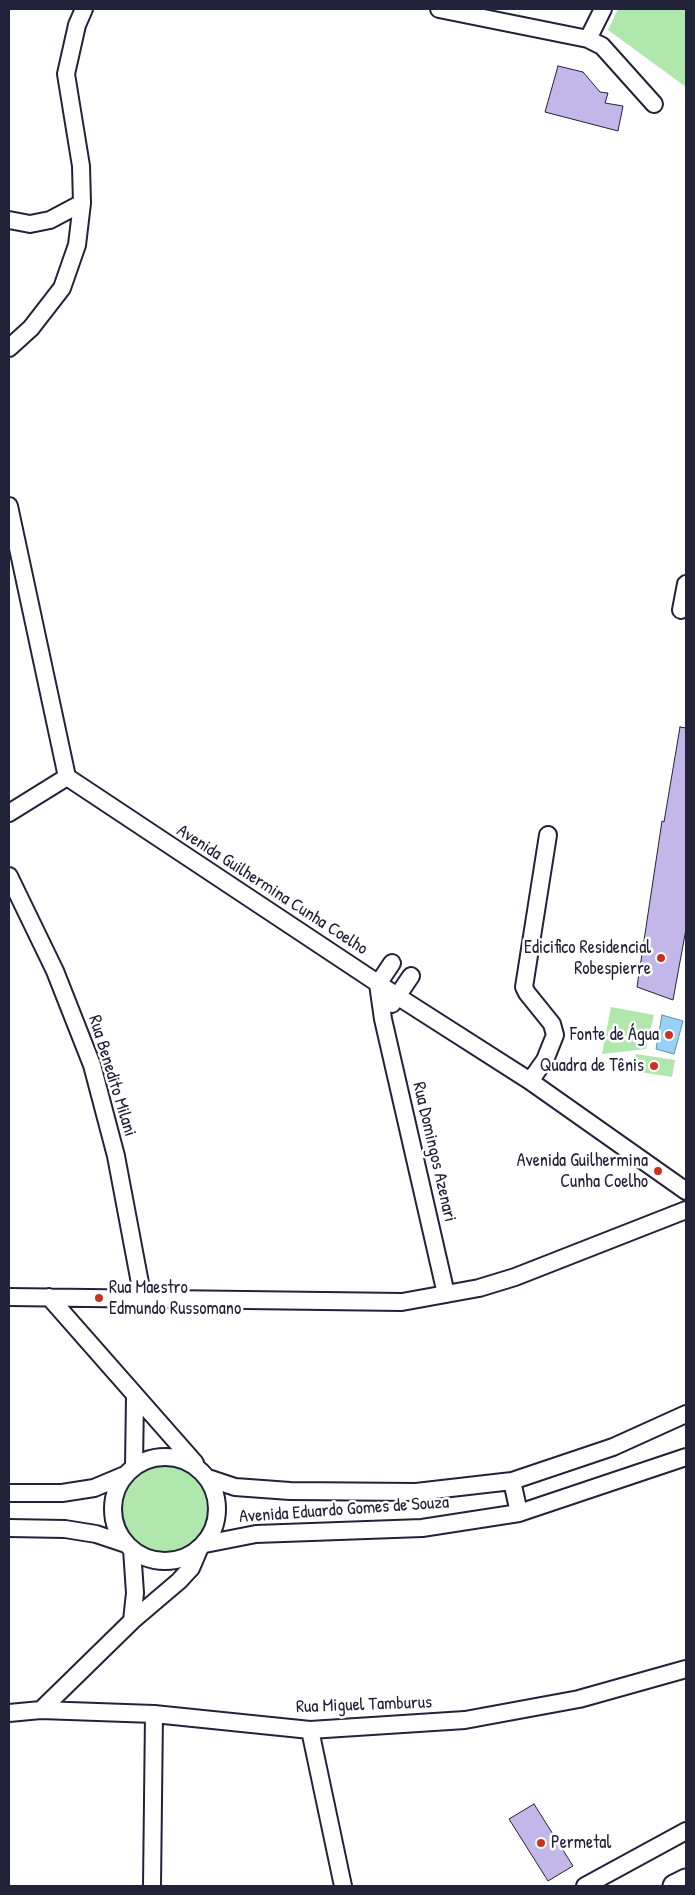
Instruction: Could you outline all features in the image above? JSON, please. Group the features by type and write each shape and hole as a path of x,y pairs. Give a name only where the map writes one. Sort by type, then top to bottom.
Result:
{"street":[{"path":"9,348 31,328 62,288 77,245 82,204 81,166 66,74 76,25 84,9"},
{"path":"445,9 588,39 602,46 654,104"},
{"path":"588,39 603,9"},
{"path":"9,220 30,224 50,220 82,204"},
{"path":"9,506 67,778 9,813"},
{"path":"681,610 686,587"},
{"name":"Avenida Guilhermina Cunha Coelho","path":"67,778 378,984 530,1081 686,1191"},
{"path":"530,1081 545,1060 555,1035 552,1024 526,994 524,987 548,835"},
{"name":"Rua Benedito Milani","path":"9,876 55,971 92,1065 116,1156 143,1299"},
{"path":"378,984 392,963"},
{"path":"383,1019 411,976"},
{"name":"Rua Domingos Azenari","path":"378,984 383,1019 446,1294"},
{"path":"9,1297 402,1302 479,1288 514,1277 686,1210"},
{"path":"41,1710 132,1621 192,1568 202,1545 216,1523 217,1508 217,1500 205,1476 49,1298"},
{"path":"135,1396 130,1471 116,1492 113,1510 116,1528 129,1546 140,1555 156,1561 174,1561 191,1555 202,1545"},
{"name":"Avenida Eduardo Gomes de Souza","path":"205,1476 235,1486 290,1492 416,1492 512,1481 613,1447 686,1414"},
{"path":"9,1493 62,1493 94,1488 155,1458 172,1457 189,1462 205,1476"},
{"name":"Avenida Eduardo Gomes de Souza","path":"202,1545 256,1534 422,1528 519,1513 686,1457"},
{"path":"512,1481 519,1513"},
{"path":"9,1528 65,1529 96,1534 129,1546"},
{"path":"129,1546 135,1593 132,1621"},
{"name":"Rua Miguel Tamburus","path":"9,1713 41,1710 154,1714 310,1730 465,1720 578,1699 686,1669"},
{"path":"152,1886 154,1714"},
{"path":"310,1730 343,1886"},
{"path":"585,1886 686,1832"}],"green space":[{"path":"618,9 686,9 686,87 608,30"},
{"path":"611,1007 654,1015 646,1049 602,1054"},
{"name":"Quadra de Tênis","path":"636,1054 675,1060 672,1077 633,1071"},
{"path":"166,1466 183,1469 197,1479 207,1493 210,1510 207,1527 197,1541 183,1551 166,1554 149,1551 135,1541 125,1527 122,1510 125,1493 135,1479 149,1469"}],"water":[{"name":"Fonte de Água","path":"662,1015 683,1021 674,1054 656,1049"}],"building":[{"path":"558,66 583,72 600,92 608,93 605,103 623,106 618,131 545,112"},
{"path":"680,727 686,728 686,929 673,1000 637,987 662,821 664,822"},
{"name":"Permetal","path":"534,1804 573,1866 548,1881 509,1819"}],"place":[{"name":"Edicifico Residencial Robespierre","path":"661,958"},
{"name":"Fonte de Água","path":"669,1035"},
{"name":"Quadra de Tênis","path":"654,1066"},
{"name":"Avenida Guilhermina Cunha Coelho","path":"658,1171"},
{"name":"Rua Maestro Edmundo Russomano","path":"99,1298"},
{"name":"Permetal","path":"541,1843"}]}
